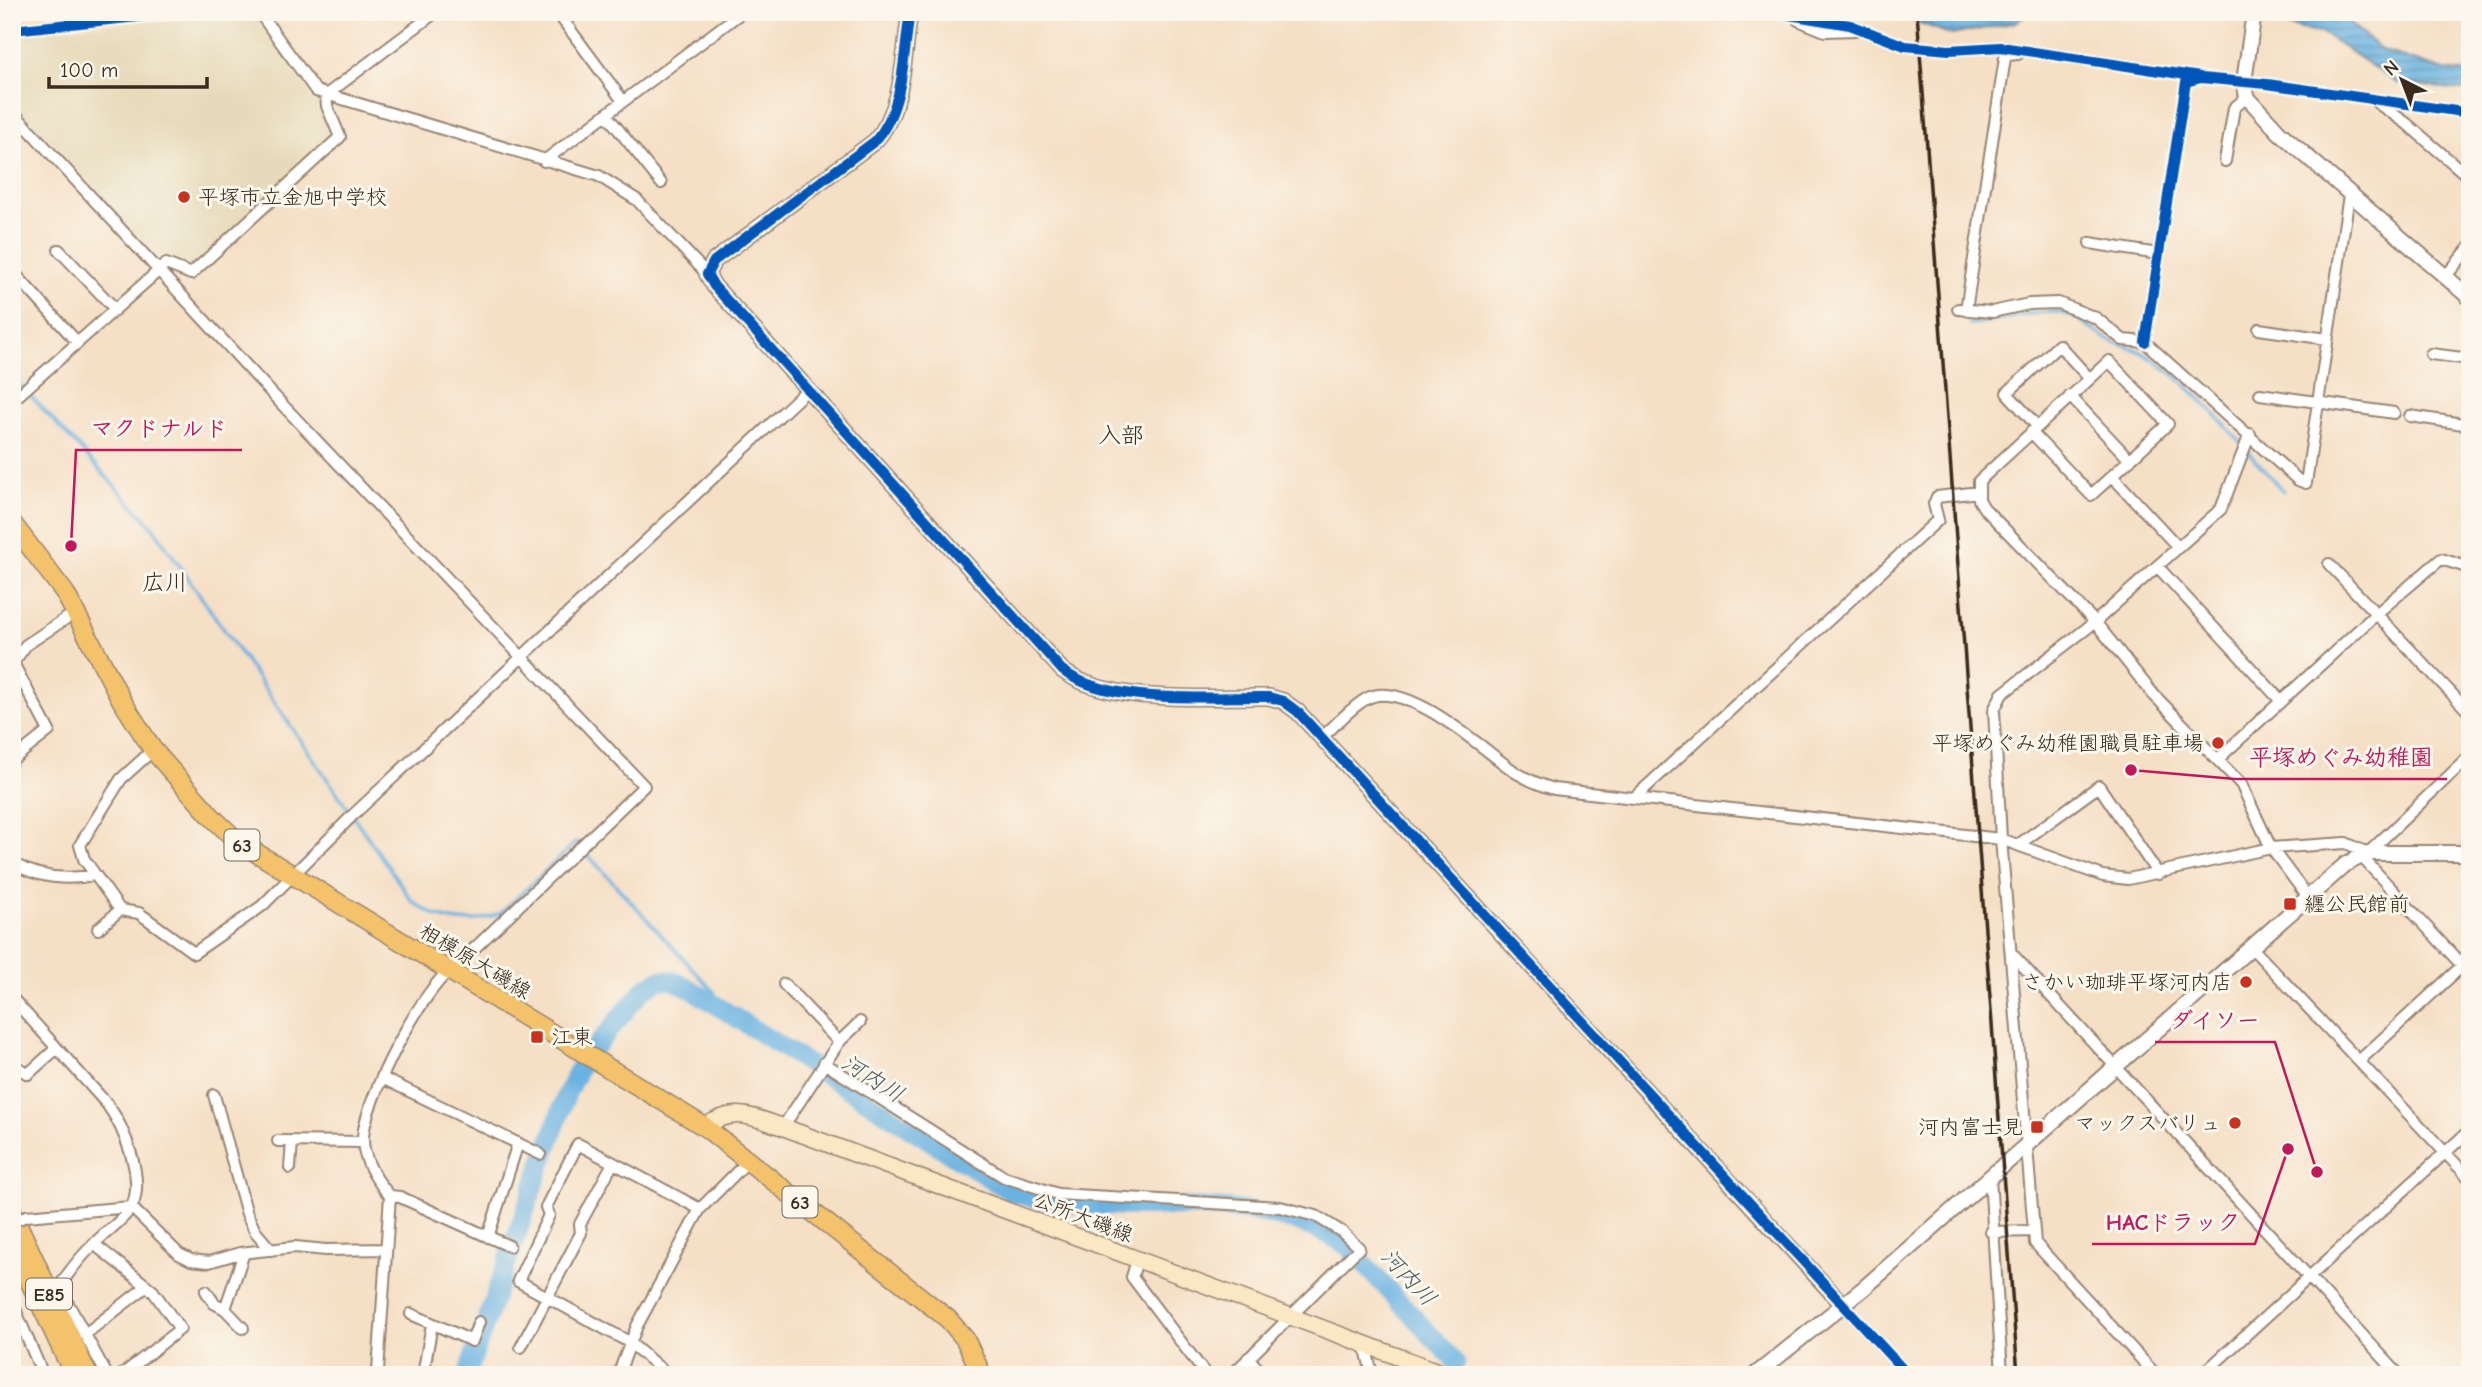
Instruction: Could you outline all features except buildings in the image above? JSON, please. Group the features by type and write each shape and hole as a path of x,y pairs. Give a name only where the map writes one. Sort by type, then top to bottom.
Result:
{"main road":[{"name":"相模原大磯線","path":"12,523 43,561 76,612 122,701 153,750 237,841 705,1127 948,1319 965,1339 982,1375"},
{"name":"公所大磯線","path":"705,1127 728,1114 747,1115 783,1127 1447,1375"},
{"name":"E85","path":"19,1214 88,1375"},
{"name":"E85","path":"12,1244 74,1375"}],"street":[{"path":"12,30 186,12"},
{"path":"259,12 316,91 599,176 619,186 637,200 707,274 714,286 807,390 1062,670 1077,682 1116,693 1269,697 1283,701 1298,712 1908,1375"},
{"path":"326,95 436,12"},
{"path":"557,12 623,101"},
{"path":"544,161 742,12"},
{"path":"707,274 714,261 875,141 888,127 895,110 910,12"},
{"path":"1771,12 1793,16 1801,23 1825,31 1851,32 1858,29 1905,46 1949,50 2001,47 2135,65 2203,78 2245,79 2470,113"},
{"path":"2254,12 2245,79 2247,97 2279,132 2470,298"},
{"path":"2037,52 2008,55 2005,58 1962,310 1993,312 2029,304 2058,303 2095,318 2123,340 2145,342 2298,480 2306,483 2349,195"},
{"path":"2145,342 2186,82 2203,78"},
{"path":"12,401 166,264 191,274 340,137 327,106 326,95"},
{"path":"2225,162 2234,108 2247,97"},
{"path":"2371,99 2406,123 2470,178"},
{"path":"606,114 661,183"},
{"path":"14,117 644,786 458,964 446,970 419,1007 382,1078 364,1120 363,1142 376,1180 390,1196 400,1197 530,1256"},
{"path":"2090,243 2158,254"},
{"path":"2445,277 2470,247"},
{"path":"58,250 115,309"},
{"path":"17,276 78,342"},
{"path":"2259,329 2327,340"},
{"path":"2090,378 2059,345 2007,393 2034,429 2091,495 2168,424 2109,360 2090,378 2034,429 1979,481 1984,508 2095,622 2153,694 2241,784 2271,848 2307,897"},
{"path":"2431,354 2470,359"},
{"path":"153,750 121,779 80,845 94,875 120,910 139,913 194,953 262,906 521,657 807,390"},
{"path":"2260,394 2394,413"},
{"path":"2070,396 2130,460"},
{"path":"2410,416 2470,425"},
{"path":"2157,1375 2035,1243 2001,839 1994,710 2002,694 2095,622 2221,509 2250,434"},
{"path":"2112,476 2178,547"},
{"path":"1634,798 1938,520 1934,504 1937,497 1979,492"},
{"path":"2218,760 2376,614 2441,559 2470,568"},
{"path":"2329,564 2470,713"},
{"path":"2157,566 2281,701"},
{"path":"12,760 49,730 13,663 26,645 76,612"},
{"path":"1321,738 1366,698 1377,695 1419,704 1439,715 1535,783 1634,798 2001,839 2103,876 2128,879 2271,848 2346,843 2364,854 2466,970 2360,1060"},
{"path":"1755,1375 1843,1305 2117,1068 2307,897 2364,854 2470,756"},
{"path":"2018,845 2099,786 2158,874"},
{"path":"2364,854 2470,853"},
{"path":"12,863 34,875 82,878 94,875"},
{"path":"97,929 120,910"},
{"path":"2252,948 2470,1179"},
{"path":"2012,954 2399,1375"},
{"path":"784,984 839,1042"},
{"path":"12,998 120,1122 128,1144 136,1188 131,1207 94,1244 59,1287 107,1375"},
{"path":"783,1127 839,1042 860,1022"},
{"path":"12,1064 29,1074 57,1048"},
{"path":"822,1068 1004,1177 1035,1188 1058,1194 1280,1207 1316,1216 1342,1231 1359,1248 1300,1303 1289,1318 1231,1375"},
{"path":"382,1078 540,1154"},
{"path":"214,1095 247,1214 255,1231 271,1250"},
{"path":"2202,1375 2470,1130"},
{"path":"278,1141 363,1142"},
{"path":"290,1168 292,1141"},
{"path":"488,1237 518,1143"},
{"path":"668,1375 629,1342 518,1281 549,1215 546,1207 578,1144 700,1209"},
{"path":"618,1375 629,1342 700,1209 748,1161"},
{"path":"522,1347 581,1233 580,1224 613,1163"},
{"path":"1990,1176 2002,1375"},
{"path":"377,1374 390,1196"},
{"path":"12,1222 19,1214 131,1207 179,1254 191,1260 209,1262 244,1253 271,1250 386,1249"},
{"path":"1992,1232 2034,1231"},
{"path":"94,1244 148,1286 180,1329 122,1375"},
{"path":"225,1309 244,1253"},
{"path":"1137,1261 1132,1277 1206,1375"},
{"path":"84,1335 148,1286"},
{"path":"206,1291 214,1303 225,1309 243,1328"},
{"path":"12,1302 43,1375"},
{"path":"411,1314 472,1341 479,1322"},
{"path":"423,1375 432,1324"},
{"path":"1365,1344 1372,1375"},
{"path":"1248,1358 1264,1375"}],"shaded area":[{"name":"平塚市立金旭中学校","path":"210,12 251,12 323,108 334,130 332,136 192,268 158,258 12,103 12,40 23,31 180,20"}],"water":[{"path":"1891,12 2031,12 2016,22 1952,35"},
{"path":"2231,12 2337,12 2381,50 2444,70 2470,73 2470,91 2397,83 2324,34"}],"waterway":[{"path":"1969,324 2033,313 2063,313 2111,341 2141,352 2161,365 2199,398 2283,491"},
{"path":"12,376 152,526 412,901 433,914 455,920 477,920 501,913 576,842 715,993 714,1004"},
{"name":"河内川","path":"467,1375 567,1093 581,1064 644,989 659,980 671,980 686,986 1012,1193 1053,1202 1226,1209 1268,1214 1309,1226 1347,1246 1456,1362"}],"railway":[{"path":"1917,12 2018,1375"}],"cycle path":[{"path":"12,30 186,12"},
{"path":"910,12 901,80 885,128 875,141 714,261 707,274 714,286 1062,670 1081,681 1132,694 1190,698 1269,697 1283,701 1298,712 1908,1375"},
{"path":"1771,12 1850,25 1905,46 1949,50 2001,47 2200,77"},
{"path":"2145,342 2186,82 2201,78 2267,84 2470,113"}],"place":[{"name":"平塚市立金旭中学校","path":"184,197"},
{"name":"マクドナルド","path":"71,546"},
{"name":"平塚めぐみ幼稚園職員駐車場","path":"2218,743"},
{"name":"平塚めぐみ幼稚園","path":"2131,770"},
{"name":"纒公民館前","path":"2290,904"},
{"name":"さかい珈琲平塚河内店","path":"2246,982"},
{"name":"江東","path":"537,1037"},
{"name":"マックスバリュ","path":"2235,1123"},
{"name":"河内富士見","path":"2037,1127"},
{"name":"HACドラック","path":"2288,1149"},
{"name":"ダイソー","path":"2317,1172"}],"district":[{"name":"入部","path":"1121,435"},
{"name":"広川","path":"165,582"}]}
